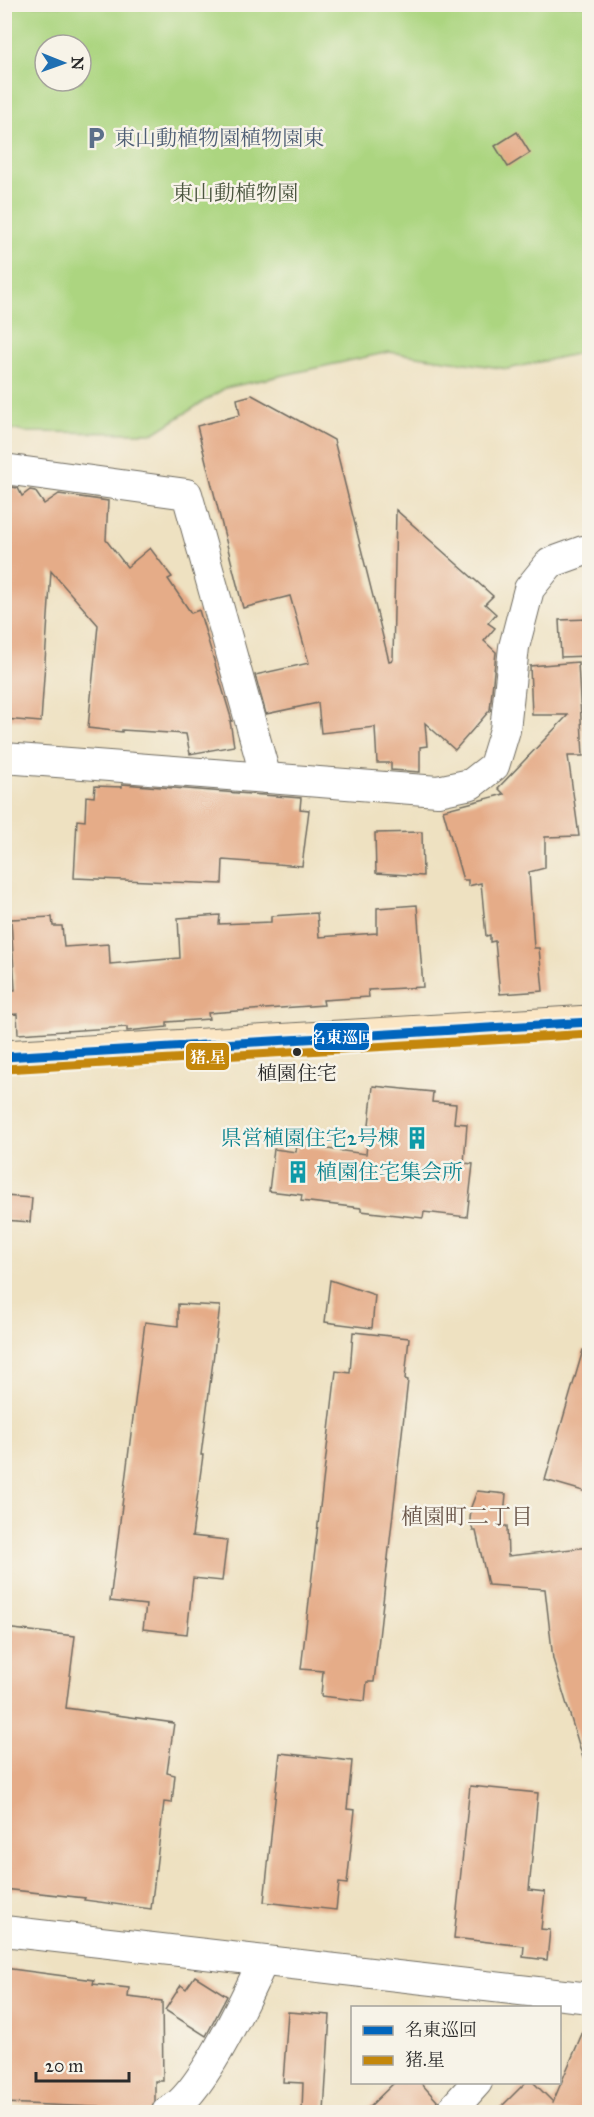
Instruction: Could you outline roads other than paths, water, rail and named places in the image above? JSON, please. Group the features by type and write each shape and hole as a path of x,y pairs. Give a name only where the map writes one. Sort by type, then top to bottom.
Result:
{"street":[{"path":"4,468 187,494 266,778"},
{"path":"4,758 438,791 471,784 494,766 505,730 514,647 529,589 550,563 583,550 590,551"},
{"path":"4,1058 590,1022"},
{"path":"4,1931 263,1961 549,2001 590,1998"},
{"path":"167,2112 177,2108 203,2074 228,2033 263,1961"},
{"path":"450,2112 475,2084"}],"place":[{"name":"東山動植物園植物園東","path":"96,138"},
{"name":"植園住宅","path":"297,1052"},
{"name":"県営植園住宅2号棟","path":"417,1138"},
{"name":"植園住宅集会所","path":"298,1172"}],"district":[{"name":"植園町二丁目","path":"467,1516"}],"park label":[{"name":"東山動植物園","path":"235,193"}]}
